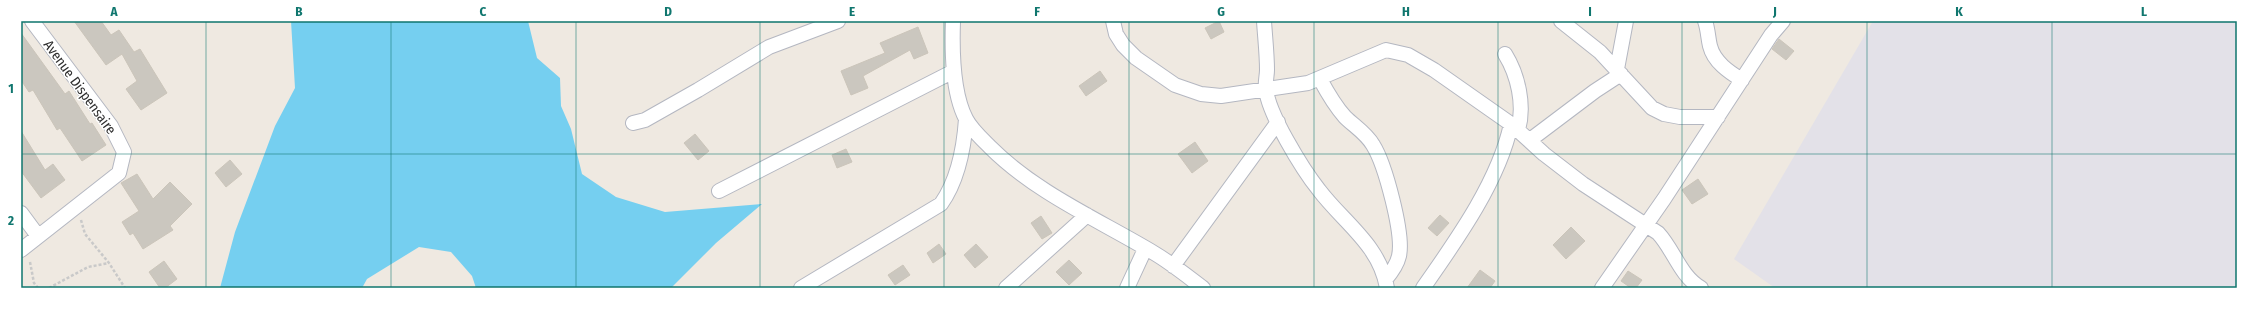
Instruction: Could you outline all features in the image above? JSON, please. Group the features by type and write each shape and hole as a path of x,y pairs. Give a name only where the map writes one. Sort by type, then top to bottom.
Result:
{"street":[{"name":"Avenue Dispensaire","path":"24,248 119,172 124,152 111,126 32,21"},
{"path":"633,123 645,120 769,47 838,21"},
{"path":"801,288 941,204 949,192 965,139 966,119 954,71 953,21"},
{"path":"1113,21 1116,34 1123,45 1136,58 1175,85 1201,94 1221,96 1266,89 1291,87 1320,79 1386,50 1408,55 1434,70 1515,127 1583,184 1646,224 1666,242 1694,285"},
{"path":"1264,21 1267,69 1266,89 1283,134 1308,174 1335,209 1358,232 1380,263 1386,284"},
{"path":"1561,21 1600,52 1652,108 1664,114 1680,117 1718,117"},
{"path":"1530,140 1619,71 1626,21"},
{"path":"1704,21 1710,47 1714,55 1720,63 1742,80"},
{"path":"1602,288 1718,117 1771,35 1783,21"},
{"path":"1423,288 1456,241 1500,163 1515,127 1521,118 1518,89 1511,64 1504,54"},
{"path":"719,191 954,71"},
{"path":"1320,79 1343,115 1373,144 1382,164 1395,211 1400,238 1399,256 1386,284"},
{"path":"966,119 1004,161 1047,192 1145,249 1153,252 1203,288"},
{"path":"1173,266 1278,122"},
{"path":"21,213 38,236"},
{"path":"1006,288 1087,215"},
{"path":"1127,288 1145,249"}],"path":[{"path":"77,206 85,234 108,263 124,288"},
{"path":"24,248 34,283 38,288"},
{"path":"49,288 88,267 108,263"}],"shaded area":[{"path":"1873,21 2237,21 2237,288 1775,288 1734,259"}],"water":[{"path":"291,21 528,21 537,58 560,78 561,106 571,129 582,174 616,197 665,212 762,204 716,243 671,288 476,288 472,276 451,252 419,247 367,279 362,288 220,288 235,232 275,126 295,88"}],"building":[{"path":"74,21 101,21 111,35 119,30 134,52 140,49 167,93 141,110 126,89 137,81 122,54 106,65"},
{"path":"1219,21 1224,32 1211,39 1205,28"},
{"path":"918,27 928,53 914,59 910,50 863,76 868,88 851,95 841,71 885,53 880,43"},
{"path":"21,33 65,94 69,91 90,124 92,123 106,145 82,161 60,128 57,130 33,90 29,92 21,80"},
{"path":"1779,39 1794,51 1786,60 1772,49"},
{"path":"1100,71 1107,81 1086,96 1079,86"},
{"path":"21,131 45,170 53,164 65,180 41,198 21,171"},
{"path":"695,134 709,151 698,160 684,143"},
{"path":"1195,142 1208,161 1192,173 1178,154"},
{"path":"846,149 852,162 837,168 832,155"},
{"path":"230,160 242,174 226,187 215,173"},
{"path":"137,174 153,199 170,182 192,204 170,226 173,230 143,249 133,233 130,235 122,222 139,211 121,183"},
{"path":"1698,179 1708,194 1692,204 1682,190"},
{"path":"1440,215 1449,223 1437,236 1428,228"},
{"path":"1041,216 1052,233 1042,239 1031,223"},
{"path":"1571,227 1585,241 1566,259 1553,245"},
{"path":"939,244 946,254 933,263 927,253"},
{"path":"976,244 988,257 975,268 964,255"},
{"path":"1069,260 1082,273 1069,285 1056,272"},
{"path":"164,261 177,279 165,288 160,288 149,272"},
{"path":"903,265 910,275 895,285 888,275"},
{"path":"1480,270 1495,281 1490,288 1467,288"},
{"path":"1628,271 1642,280 1636,288 1631,288 1621,281"}]}
